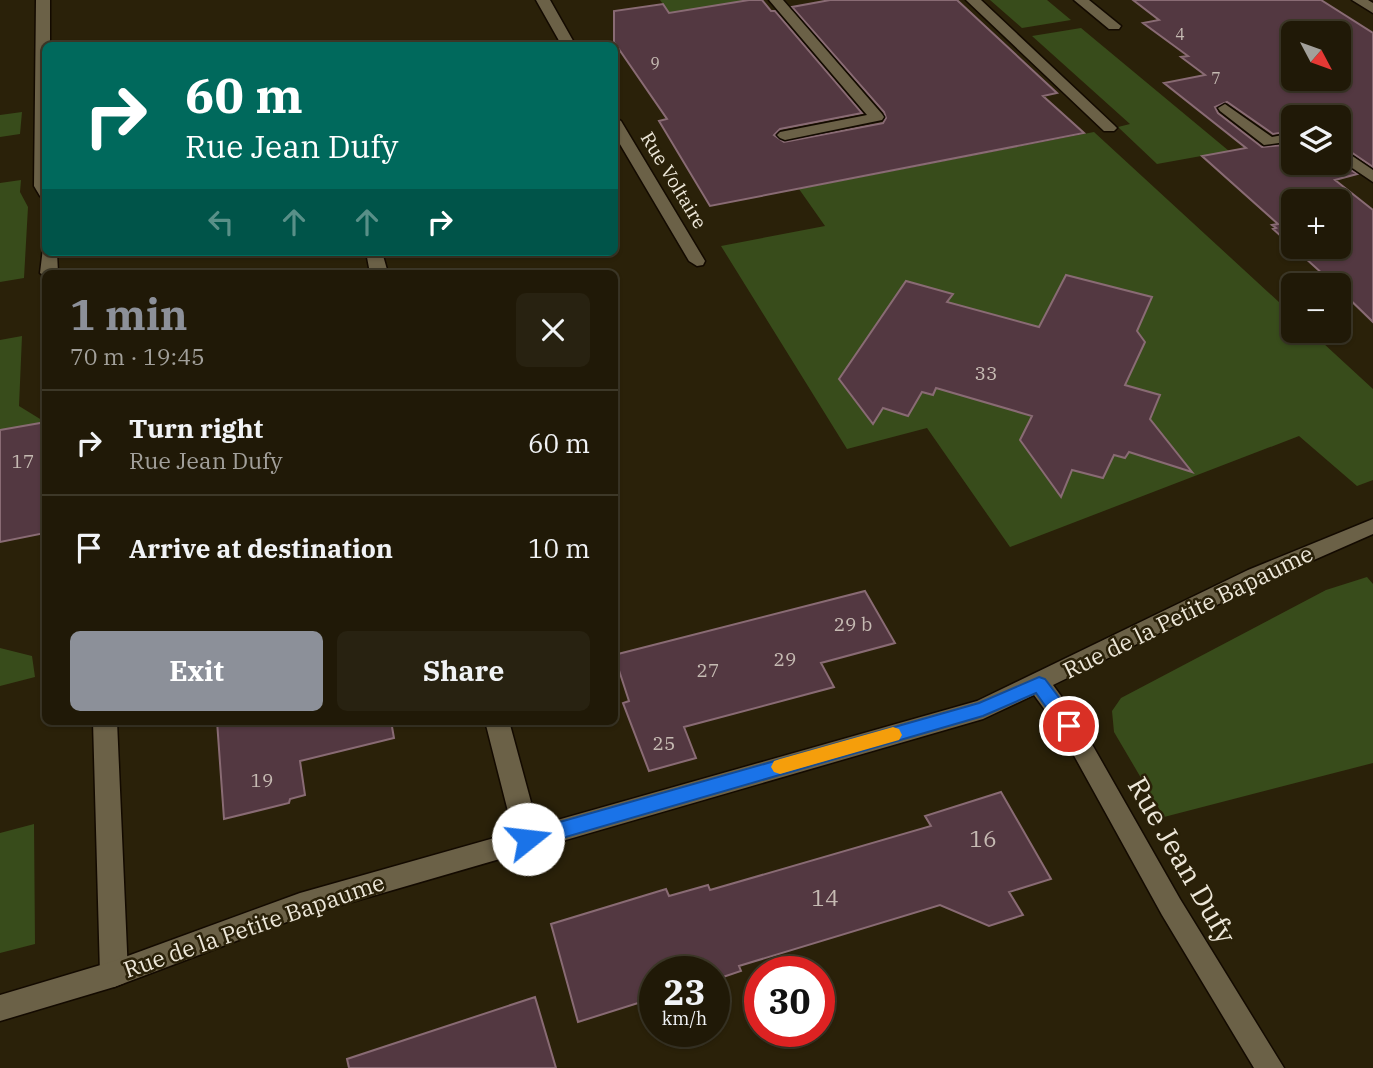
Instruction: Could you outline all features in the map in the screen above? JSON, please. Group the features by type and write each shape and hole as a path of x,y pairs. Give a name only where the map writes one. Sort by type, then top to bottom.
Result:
{"street":[{"path":"43,0 43,42"},
{"path":"543,0 567,42"},
{"path":"776,0 877,117 785,135"},
{"path":"974,0 1109,128"},
{"path":"1081,0 1114,26"},
{"path":"1359,0 1373,9"},
{"path":"1225,108 1269,142 1281,140"},
{"name":"Rue Voltaire","path":"618,128 697,261"},
{"path":"1351,161 1373,177"},
{"name":"Rue de la Petite Bapaume","path":"0,1008 114,974 300,905 983,709 1256,576 1373,526"},
{"name":"Rue Jean Dufy","path":"1039,684 1069,726 1171,907 1270,1068"},
{"path":"106,725 114,974"},
{"path":"498,725 528,839"}],"green space":[{"path":"660,0 749,0 669,13"},
{"path":"990,0 1047,0 1071,20 1022,28"},
{"path":"1081,28 1229,151 1157,164 1118,127 1130,124 1032,36"},
{"path":"22,112 20,134 0,137 0,115"},
{"path":"1094,132 1281,304 1281,343 1323,343 1373,389 1373,480 1357,486 1299,436 1010,547 927,428 847,449 721,246 825,226 799,189"},
{"path":"21,180 20,192 28,207 24,278 0,282 0,183"},
{"path":"22,336 19,406 42,423 0,430 0,340"},
{"path":"1367,577 1373,584 1373,763 1164,817 1114,732 1112,711 1121,698 1326,590"},
{"path":"0,648 32,656 35,677 0,686"},
{"path":"34,824 35,944 0,953 0,833"}],"building":[{"path":"762,0 771,11 775,11 862,113 780,129 774,135 784,142 883,123 886,118 884,112 792,7 830,0 957,0 1057,93 1043,96 1084,133 710,206 659,121 667,119 618,48 618,42 614,42 614,11 663,4 669,13"},
{"path":"1133,0 1321,0 1373,33 1373,167 1351,152 1351,105 1281,105 1281,133 1273,134 1227,102 1215,107 1218,113 1262,147 1281,145 1281,175 1351,175 1351,170 1357,174 1335,180 1346,189 1281,189 1281,236 1272,225 1278,224 1202,156 1246,148 1164,83 1205,75 1181,57 1188,56 1143,23 1159,20"},
{"path":"1351,193 1373,210 1373,322 1351,301 1351,273 1322,273 1306,259 1351,259"},
{"path":"1066,275 1152,297 1137,331 1145,342 1125,385 1160,395 1150,419 1192,472 1129,452 1125,458 1114,455 1103,478 1072,470 1061,497 1020,440 1032,416 936,388 933,395 922,392 908,416 883,408 873,424 839,379 906,281 953,294 947,302 1039,327"},
{"path":"42,423 42,534 0,542 0,430"},
{"path":"865,591 895,643 821,663 834,687 684,727 696,758 649,771 623,703 629,701 618,667 618,654"},
{"path":"217,725 392,725 394,738 300,761 305,795 290,799 289,803 224,819"},
{"path":"1001,792 1051,879 1009,892 1023,915 989,926 940,905 772,956 744,956 744,964 739,966 741,971 730,975 730,956 639,956 639,1003 578,1022 551,924 666,889 669,896 708,885 710,890 931,826 925,816"},
{"path":"535,997 556,1068 349,1068 347,1059"}],"slow traffic":[{"path":"780,767 893,735"}],"route":[{"path":"528,839 983,709 1039,684 1069,726"}]}
